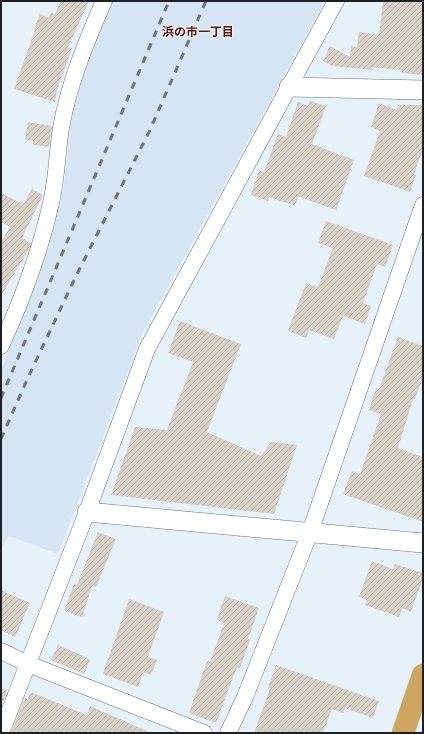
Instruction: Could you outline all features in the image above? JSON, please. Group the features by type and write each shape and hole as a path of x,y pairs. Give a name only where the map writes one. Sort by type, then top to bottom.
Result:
{"highway":[{"path":"403,733 423,675"}],"street":[{"path":"1,346 35,262 52,202 61,127 68,94 85,46 104,1"},
{"path":"1,733 87,512 148,349 288,87 336,1"},
{"path":"288,87 423,90"},
{"path":"228,733 248,690 310,532 423,205"},
{"path":"87,512 423,543"},
{"path":"1,651 28,664 204,733"}],"shaded area":[{"path":"112,1 325,1 143,332 58,554 9,536 1,548 1,370 38,278 63,193 73,107 85,63"}],"building":[{"path":"61,1 89,1 68,47 72,48 57,90 55,102 14,89 40,14 49,18 51,13 55,14"},
{"path":"383,1 423,1 423,75 402,73 402,70 370,67 374,70 332,66 323,61 330,46 350,57 351,46 357,47 359,32 379,35"},
{"path":"310,101 326,106 312,144 354,160 336,210 298,196 295,206 269,197 268,201 251,195 259,170 264,172 278,134 286,137 298,102 308,106"},
{"path":"379,103 397,110 398,105 423,105 423,148 414,174 416,175 410,192 364,176 380,131 371,127"},
{"path":"28,122 52,126 49,147 33,145 33,141 25,140"},
{"path":"32,189 43,195 22,238 31,243 29,249 1,296 1,242 10,227 1,222 1,193 23,204"},
{"path":"326,221 393,245 385,267 377,264 363,303 371,306 365,324 343,316 334,339 309,330 306,338 288,331 306,283 318,287 333,248 318,243"},
{"path":"180,321 241,344 207,432 261,456 271,442 297,445 274,514 111,495 135,427 167,430 193,362 168,353"},
{"path":"398,337 423,346 423,378 415,399 413,399 398,448 423,457 423,522 343,494 352,471 360,474 381,414 369,410 376,388 379,389"},
{"path":"98,532 116,539 96,587 92,586 82,617 64,611 74,584 77,585"},
{"path":"372,561 393,569 395,564 423,573 423,578 411,612 402,608 399,617 365,605 367,600 359,597"},
{"path":"1,590 30,603 15,637 1,630"},
{"path":"225,596 259,608 240,668 237,667 216,723 189,713 207,661 210,662 224,623 217,620"},
{"path":"129,599 164,612 148,657 157,660 151,675 143,672 138,687 103,674"},
{"path":"58,645 90,659 84,674 51,660"},
{"path":"276,665 379,701 373,718 345,708 343,713 332,709 323,733 254,733 270,689 268,688"},
{"path":"1,688 7,690 1,707"},
{"path":"31,692 87,715 90,706 152,733 11,733 25,698 28,699"}],"railway":[{"path":"1,398 169,1"},
{"path":"1,439 75,278 150,130 206,1"}],"district":[{"name":"浜の市一丁目","path":"198,32"}]}
